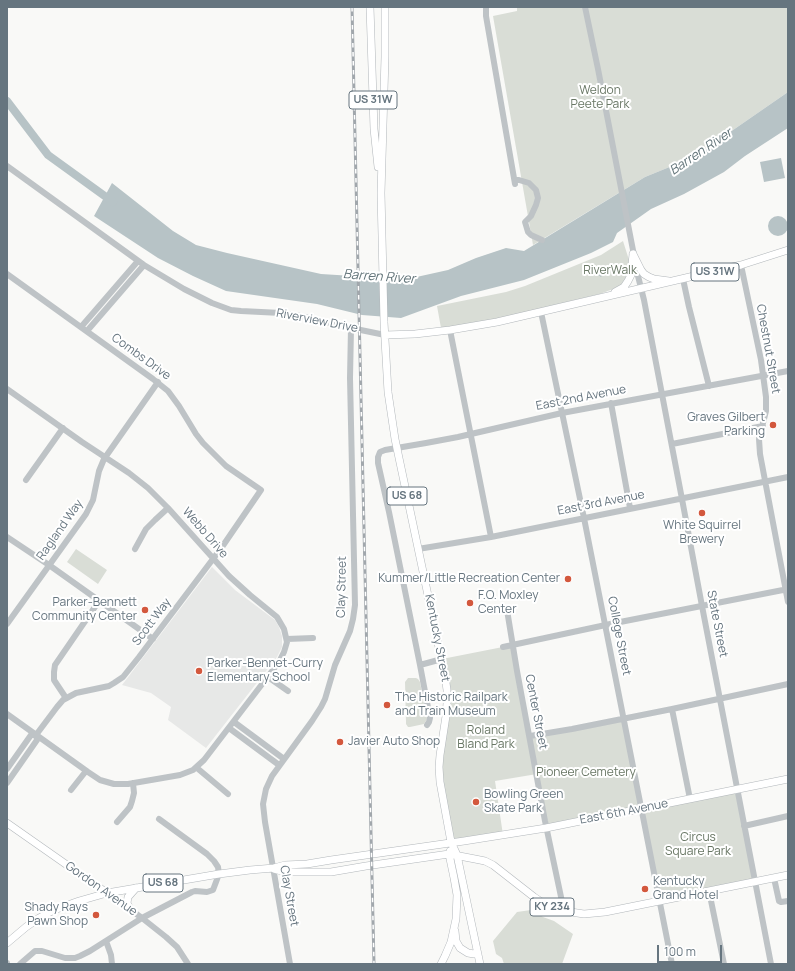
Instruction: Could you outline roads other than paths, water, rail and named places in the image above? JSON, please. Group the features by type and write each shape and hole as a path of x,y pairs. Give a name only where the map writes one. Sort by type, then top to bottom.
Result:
{"main road":[{"name":"US 31W","path":"370,7 374,129 381,193"},
{"name":"US 31W","path":"385,7 381,193 385,334"},
{"name":"US 31W","path":"641,289 741,265 788,250"},
{"path":"633,251 644,274 654,279 673,282"},
{"path":"605,297 624,287 628,281 631,275 633,251"},
{"name":"Riverview Drive","path":"385,334 415,334 497,322 641,289"},
{"name":"Kentucky Street","path":"385,334 388,392 392,423 446,682 447,703 439,773 442,797 451,842 457,855 480,964"},
{"name":"East 6th Avenue","path":"274,868 285,865 307,864 547,827 788,779"},
{"name":"Gordon Avenue","path":"7,823 107,893"},
{"path":"441,964 451,942 457,908 457,895 449,854 451,842"},
{"name":"US 68","path":"7,943 26,927 54,910 107,893 250,870 274,868 285,872 331,872 449,854 457,855"},
{"name":"KY 234","path":"457,855 485,861 543,903 577,914 594,913 660,901 788,875"},
{"path":"130,909 127,899 136,888"},
{"path":"454,929 456,940 460,948 470,953 477,953"}],"street":[{"path":"486,7 486,16 515,182 519,180 529,183 536,190 538,198 536,205 531,216 525,222 528,232 542,240"},
{"name":"State Street","path":"585,7 672,444 771,964"},
{"name":"Riverview Drive","path":"7,166 141,263 196,296 221,307 241,311 291,314 351,328 385,334"},
{"path":"81,327 141,263"},
{"path":"87,331 141,263"},
{"name":"Chestnut Street","path":"741,265 750,306 766,397 767,408 759,439 759,446 787,590 788,602"},
{"name":"Combs Drive","path":"7,274 158,382 171,395 203,443 226,466 262,490"},
{"path":"683,279 688,307 709,386"},
{"name":"College Street","path":"541,312 606,625 672,964"},
{"name":"Clay Street","path":"290,964 263,804 272,776 312,721 325,699 335,666 350,631 353,619 350,378 351,328"},
{"path":"450,330 491,537"},
{"name":"East 2nd Avenue","path":"420,665 379,468 378,458 380,452 383,450 426,443 562,413 788,371"},
{"name":"Ragland Way","path":"7,624 86,514 95,494 99,472 105,457 158,382"},
{"name":"Webb Drive","path":"7,388 139,480 148,488 168,508 213,559 240,586 278,617 283,625 286,639"},
{"path":"611,404 630,508"},
{"path":"672,444 763,426"},
{"path":"26,480 63,428"},
{"name":"East 3rd Avenue","path":"418,549 491,537 788,477"},
{"name":"Scott Way","path":"8,767 31,735 36,734 66,698 76,693 104,687 114,683 127,672 213,559 262,490"},
{"path":"134,550 146,529 168,508"},
{"path":"7,537 49,565 152,639"},
{"path":"503,647 606,625 787,590"},
{"path":"66,698 54,680 55,665 99,601"},
{"name":"Center Street","path":"507,610 564,911"},
{"path":"7,714 100,780 121,784 180,775 196,768 234,722 268,677 283,654 286,647 286,639 313,638"},
{"path":"427,725 430,718 420,665 442,659"},
{"path":"268,677 288,691"},
{"path":"530,736 672,709 788,684"},
{"path":"672,709 690,799"},
{"path":"234,722 284,760"},
{"path":"228,728 279,765"},
{"name":"Scott Way","path":"7,783 37,740 36,734"},
{"path":"8,767 16,770"},
{"path":"196,768 228,794"},
{"path":"71,790 86,771"},
{"path":"117,822 131,804 134,795 133,783"},
{"path":"744,826 788,816"},
{"path":"20,964 35,951 42,951 65,958 75,958 85,954 142,918 194,891 207,892 213,890 219,874 216,864 210,856 159,819"},
{"path":"774,878 778,901 788,901"},
{"path":"709,891 724,964"},
{"name":"Gordon Avenue","path":"107,893 172,942 188,964"},
{"path":"106,941 111,955 112,964"}],"waterway":[{"name":"Barren River","path":"7,101 48,155 113,202"}],"railway":[{"path":"352,7 374,964"}],"place":[{"name":"Graves Gilbert Parking","path":"773,425"},
{"name":"White Squirrel Brewery","path":"702,513"},
{"name":"Kummer/Little Recreation Center","path":"568,579"},
{"name":"F.O. Moxley Center","path":"470,603"},
{"name":"Parker-Bennett Community Center","path":"145,610"},
{"name":"Parker-Bennet-Curry Elementary School","path":"199,671"},
{"name":"The Historic Railpark and Train Museum","path":"387,705"},
{"name":"Javier Auto Shop","path":"340,742"},
{"name":"Bowling Green Skate Park","path":"476,802"},
{"name":"Kentucky Grand Hotel","path":"645,889"},
{"name":"Shady Rays Pawn Shop","path":"96,915"}],"park label":[{"name":"Weldon Peete Park","path":"600,98"},
{"name":"RiverWalk","path":"610,271"},
{"name":"Roland Bland Park","path":"486,738"},
{"name":"Pioneer Cemetery","path":"586,773"},
{"name":"Circus Square Park","path":"698,845"}]}
